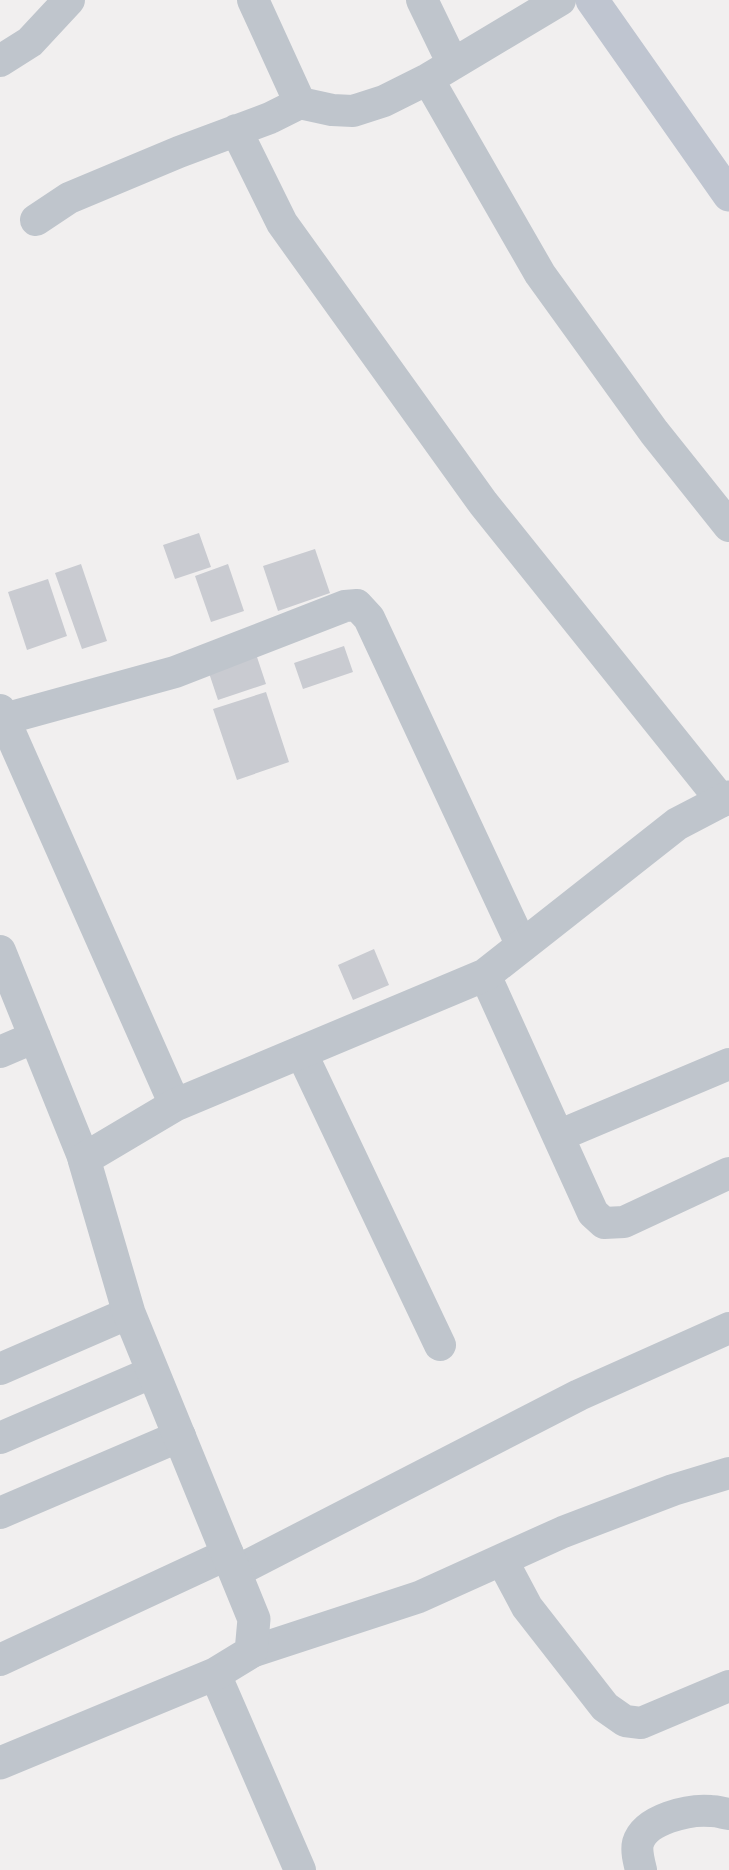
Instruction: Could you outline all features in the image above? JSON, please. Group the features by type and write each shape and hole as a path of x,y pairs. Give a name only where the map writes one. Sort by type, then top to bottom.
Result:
{"main road":[{"path":"592,0 729,195"}],"street":[{"path":"0,61 30,42 69,0"},
{"path":"254,0 300,103"},
{"path":"422,0 440,72 540,274 654,432 729,526"},
{"path":"36,220 69,198 179,152 270,118 300,103 332,110 353,111 384,101 440,72 560,0"},
{"path":"84,1159 175,1105 485,975 677,824 725,799 483,503 282,223 236,130"},
{"path":"175,1105 2,715 175,672 345,606 357,605 369,618 522,946"},
{"path":"0,951 84,1159 129,1313 254,1619 251,1652"},
{"path":"485,975 593,1213 604,1223 624,1222 729,1173"},
{"path":"0,1052 35,1037"},
{"path":"301,1052 440,1345"},
{"path":"558,1136 729,1064"},
{"path":"0,1370 129,1313"},
{"path":"0,1660 232,1563 579,1395 729,1328"},
{"path":"0,1438 153,1372"},
{"path":"0,1513 180,1436"},
{"path":"0,1763 214,1674 251,1652 419,1597 563,1532 673,1490 729,1473"},
{"path":"502,1560 527,1607 606,1707 625,1721 640,1723 729,1686"},
{"path":"214,1674 300,1870"},
{"path":"641,1870 638,1844 644,1832 658,1821 685,1813 710,1810 729,1814"}],"building":[{"path":"199,533 211,567 175,579 163,545"},
{"path":"315,549 330,593 278,611 263,566"},
{"path":"81,564 107,641 82,649 55,573"},
{"path":"228,564 244,611 211,622 195,576"},
{"path":"48,579 67,636 27,650 8,592"},
{"path":"344,646 353,672 303,689 294,663"},
{"path":"254,648 266,684 218,700 206,664"},
{"path":"266,692 289,762 237,780 213,709"},
{"path":"374,949 389,985 353,1000 338,965"}]}
